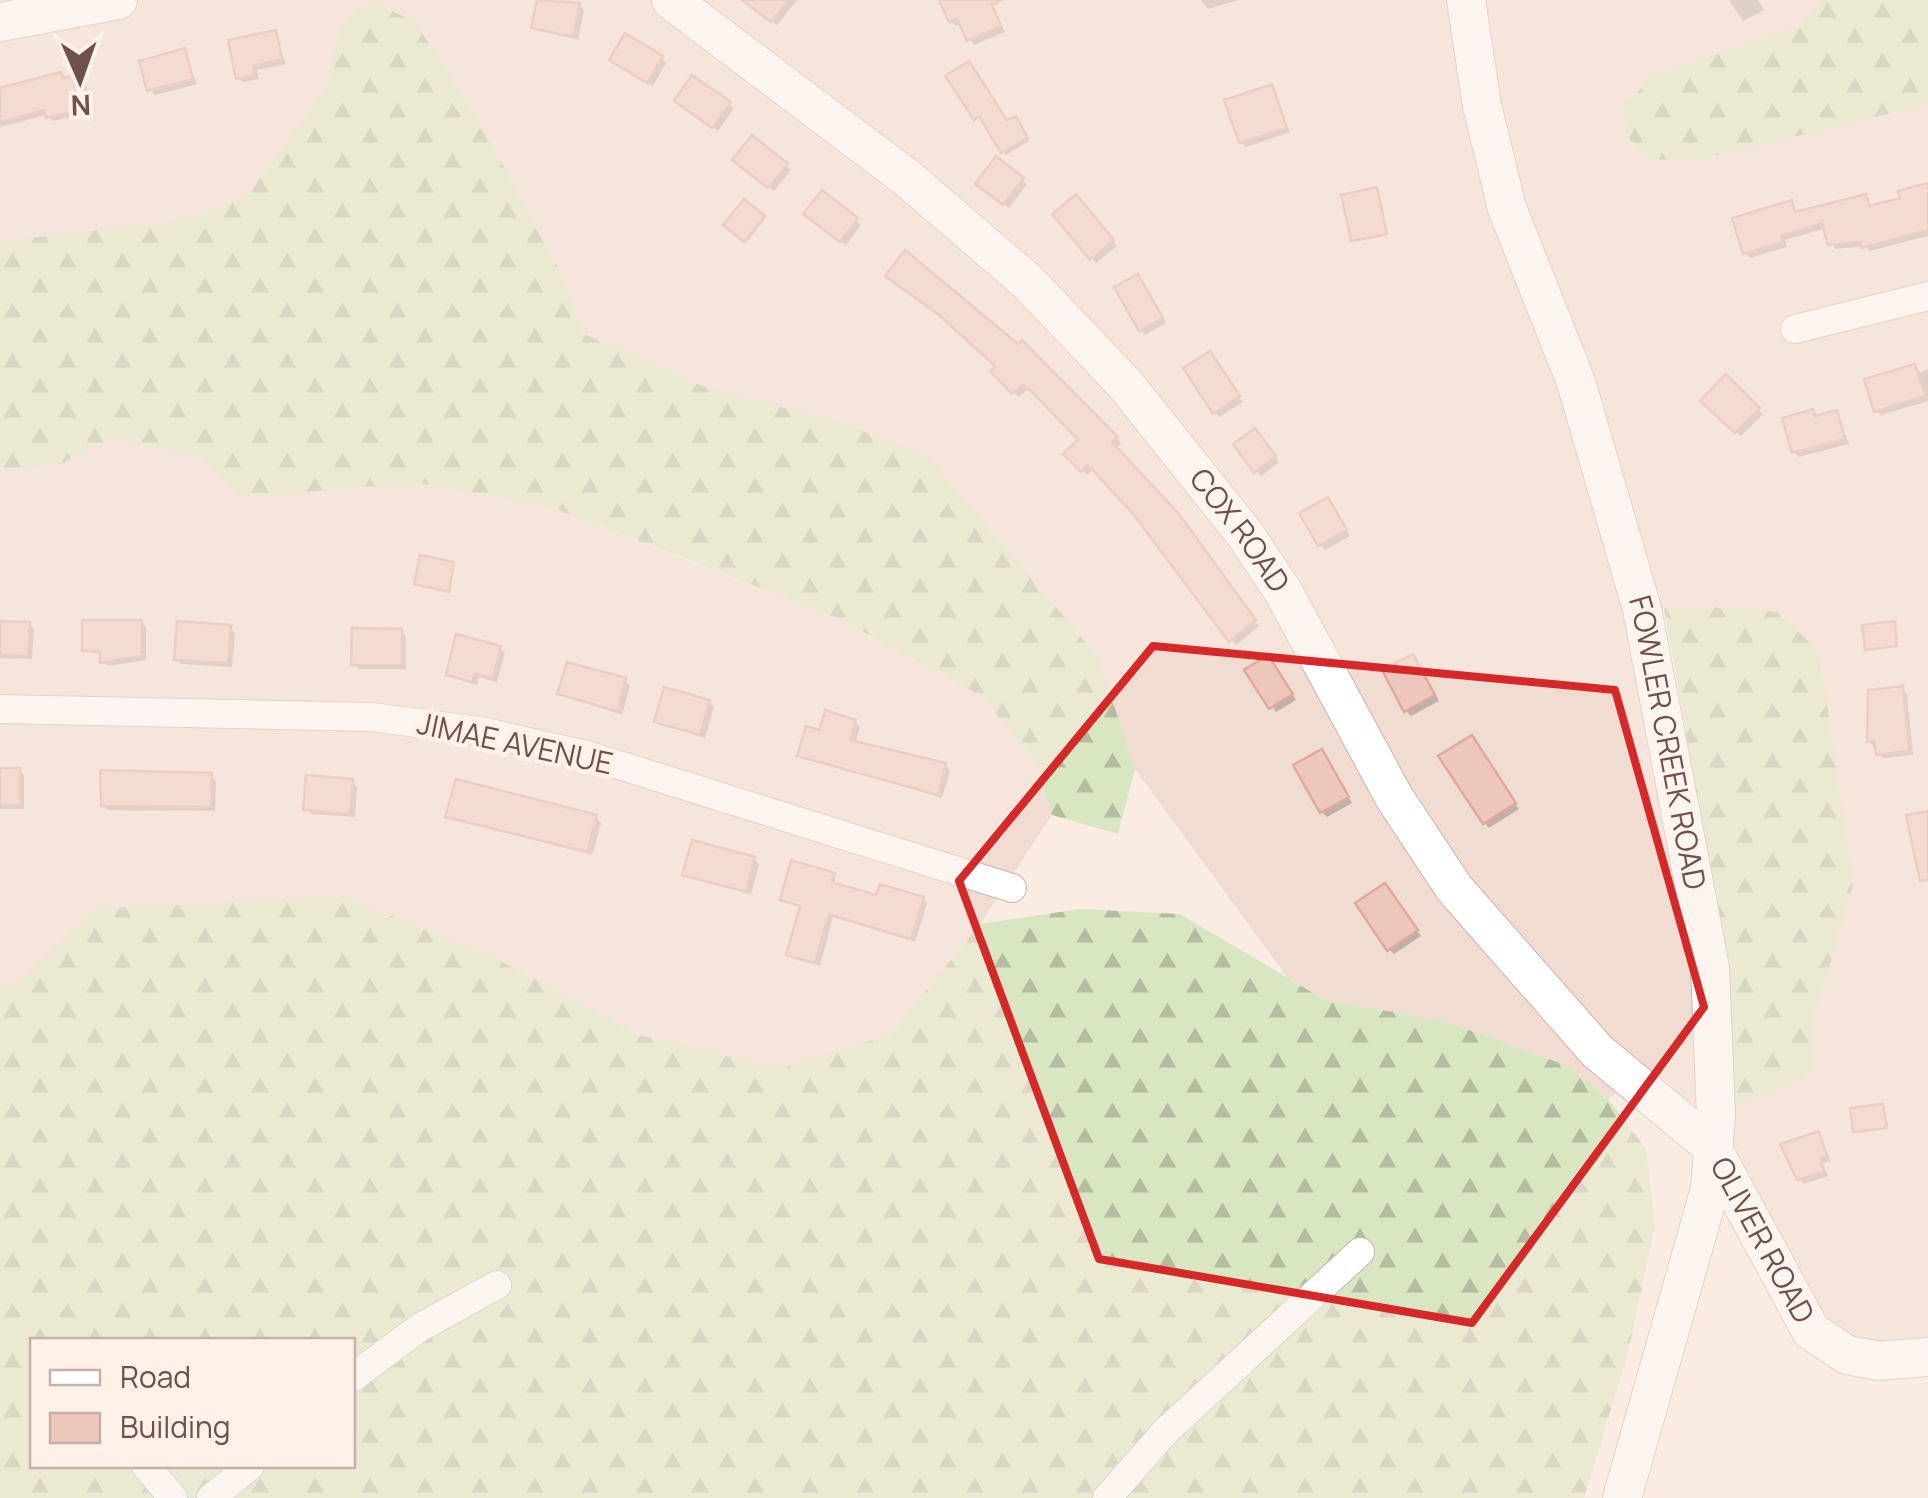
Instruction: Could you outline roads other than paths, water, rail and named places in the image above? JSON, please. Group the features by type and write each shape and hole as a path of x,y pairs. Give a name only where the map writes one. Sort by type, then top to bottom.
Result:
{"street":[{"path":"0,22 118,0"},
{"name":"COX ROAD","path":"671,0 907,178 1029,284 1124,384 1244,533 1284,593 1394,797 1454,888 1597,1052 1711,1146"},
{"name":"FOWLER CREEK ROAD","path":"1466,0 1482,106 1507,208 1576,382 1618,512 1642,609 1710,968 1716,1097 1710,1189 1622,1498"},
{"path":"1795,330 1928,296"},
{"name":"JIMAE AVENUE","path":"0,709 372,717 485,732 590,756 1012,888"},
{"name":"OLIVER ROAD","path":"1711,1146 1811,1331 1846,1356 1878,1361 1928,1357"},
{"path":"1107,1498 1166,1431 1360,1252"},
{"path":"355,1376 419,1328 497,1285"},
{"path":"148,1468 173,1498"},
{"path":"211,1498 248,1468"}]}
